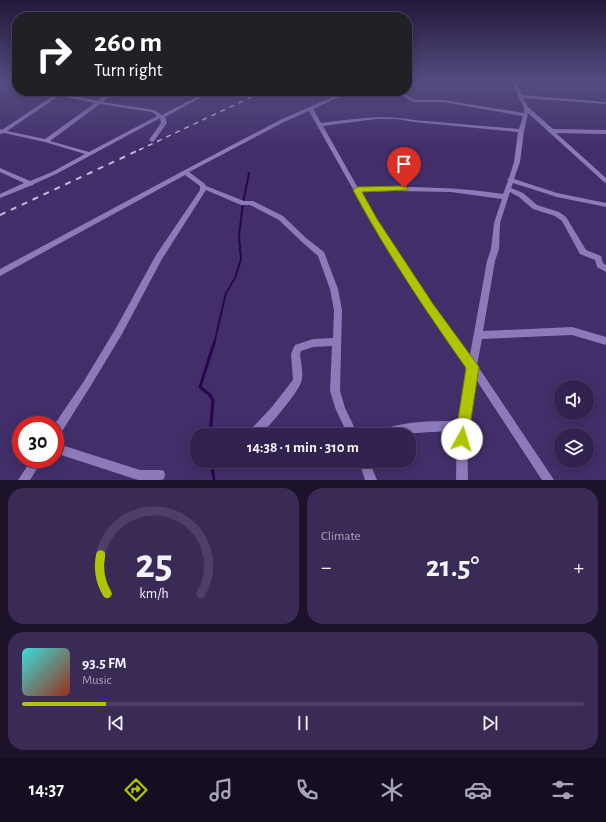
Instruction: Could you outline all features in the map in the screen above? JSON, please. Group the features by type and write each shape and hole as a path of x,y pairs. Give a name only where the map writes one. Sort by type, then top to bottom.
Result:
{"street":[{"path":"1,132 43,104"},
{"path":"46,141 97,104"},
{"path":"109,104 149,110 161,117 164,123 152,140"},
{"path":"0,196 31,184 186,104"},
{"path":"0,273 266,129 318,104"},
{"path":"476,104 526,111 551,131 606,181"},
{"path":"462,480 462,426 491,261 495,249 497,223 517,162 521,131 526,111 524,104"},
{"path":"310,108 374,221 429,307 473,367 548,480"},
{"path":"320,125 354,120 397,118 410,121 521,131"},
{"path":"551,131 606,132"},
{"path":"1,132 46,141 90,154"},
{"path":"0,170 31,184"},
{"path":"185,172 204,187 243,203 251,203 281,218 321,254 334,289 338,310 335,391 341,410 350,428"},
{"path":"509,185 560,195 570,199 606,205"},
{"path":"509,185 534,208 557,214 564,218 582,251 598,258 600,265 606,269"},
{"path":"64,418 119,331 159,257 204,187"},
{"path":"357,190 404,188 462,190 506,197"},
{"path":"478,336 572,331 606,341"},
{"path":"260,428 275,412 297,382 298,378 295,354 298,348 313,342 336,342"},
{"path":"406,428 462,426"},
{"path":"64,451 140,475 160,475"},
{"path":"24,480 32,468"},
{"path":"367,468 371,480"}],"waterway":[{"path":"214,344 226,293 235,278 241,259 239,236 243,203 249,173"},
{"path":"211,428 213,401 210,395 200,387 214,343"},
{"path":"212,468 214,480"}],"railway":[{"path":"139,150 236,104"},
{"path":"0,215 141,149"}],"route":[{"path":"404,188 357,190 374,221 429,307 473,367 462,426 462,439"}]}
